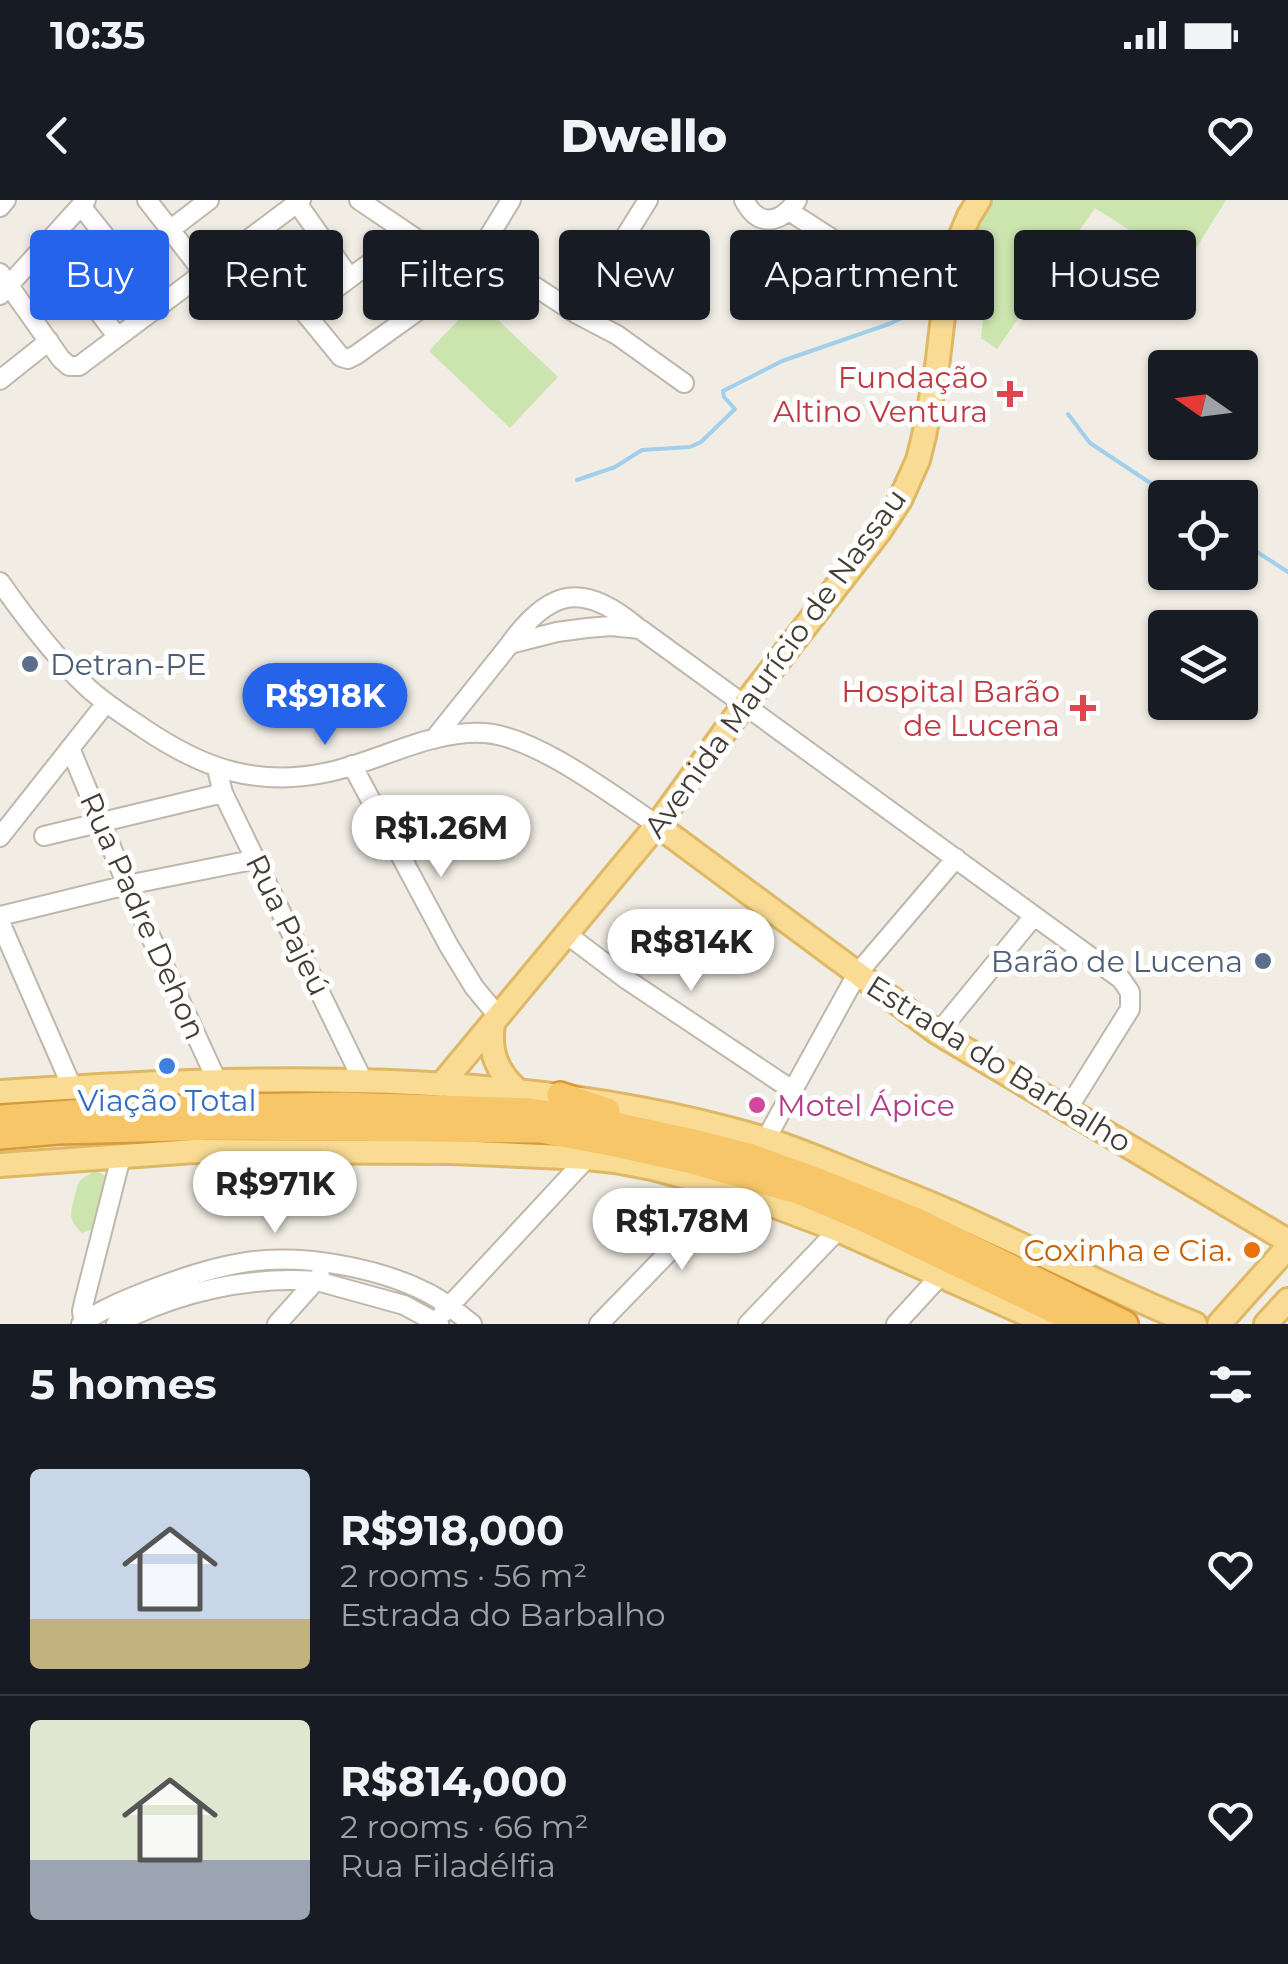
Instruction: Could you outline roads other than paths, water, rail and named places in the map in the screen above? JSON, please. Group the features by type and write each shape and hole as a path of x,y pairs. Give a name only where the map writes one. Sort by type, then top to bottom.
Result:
{"highway":[{"path":"560,1095 695,1152"},
{"path":"0,1118 130,1109 342,1106 530,1111 597,1121 695,1152"},
{"path":"0,1136 218,1126 501,1128 540,1130 615,1144 750,1156 914,1220 978,1263 1083,1324"},
{"path":"614,1161 695,1152"},
{"path":"978,1263 1125,1324"}],"main road":[{"name":"Avenida Maurício de Nassau","path":"441,1084 657,825 744,705 879,532 910,478 924,436 948,274 956,246 979,200"},
{"name":"Estrada do Barbalho","path":"657,825 938,1032 1288,1244"},
{"path":"496,1020 492,1053 516,1090"},
{"path":"0,1092 363,1080 516,1090 666,1114 766,1139 959,1216 1153,1315 1195,1324"},
{"path":"0,1165 194,1152 452,1152 614,1161 730,1189 838,1230 1048,1324"},
{"path":"1218,1324 1288,1244"},
{"path":"1266,1324 1288,1300"}],"street":[{"path":"0,208 6,200"},
{"path":"147,200 189,254"},
{"path":"171,230 208,200"},
{"path":"359,200 403,230"},
{"path":"492,230 510,200"},
{"path":"629,230 648,200"},
{"path":"744,200 748,208 765,220 783,216 793,206 827,230"},
{"path":"261,230 299,202 350,278"},
{"path":"59,230 83,203 103,230"},
{"path":"30,259 3,284 66,364 79,366 139,320"},
{"path":"343,283 363,268"},
{"path":"169,298 189,282"},
{"path":"105,320 117,336"},
{"path":"310,320 341,358 348,358 406,320"},
{"path":"587,320 684,383"},
{"path":"0,380 49,341"},
{"name":"Estrada do Barbalho","path":"0,582 86,686 176,750 217,768 279,777 326,772 434,739 483,733 530,746 657,825"},
{"path":"434,739 534,613 562,599 594,600 609,607 1126,984 1131,1000 1126,1016 1067,1110"},
{"path":"510,644 587,628 640,629"},
{"path":"0,836 106,703"},
{"name":"Rua Padre Dehon","path":"70,748 127,885 218,1082"},
{"path":"352,765 450,946 496,1020"},
{"name":"Rua Pajeú","path":"217,768 223,793 363,1080"},
{"path":"44,836 223,793"},
{"path":"766,1139 857,974 956,858"},
{"path":"72,1087 0,919 127,885 257,859"},
{"path":"938,1032 1034,916"},
{"path":"565,933 626,979 792,1090"},
{"path":"82,1323 84,1298 121,1156"},
{"path":"116,1324 153,1307 216,1288 317,1280 404,1304 435,1323 586,1158"},
{"path":"599,1324 730,1189"},
{"path":"748,1324 838,1230"},
{"path":"82,1323 126,1300 213,1269 282,1260 330,1263 397,1280 430,1294 472,1324"},
{"path":"277,1324 330,1263"},
{"path":"896,1324 940,1276"}],"waterway":[{"path":"577,480 615,467 642,450 690,447 701,442 735,409 723,391 782,361 898,320"},
{"path":"1068,414 1090,443 1148,481"},
{"path":"1258,553 1288,572"}],"place":[{"name":"Fundação Altino Ventura","path":"1010,394"},
{"name":"Detran-PE","path":"30,664"},
{"name":"Hospital Barão de Lucena","path":"1083,708"},
{"name":"Barão de Lucena","path":"1263,961"},
{"name":"Viação Total","path":"167,1066"},
{"name":"Motel Ápice","path":"757,1105"},
{"name":"Coxinha e Cia.","path":"1252,1250"}]}
